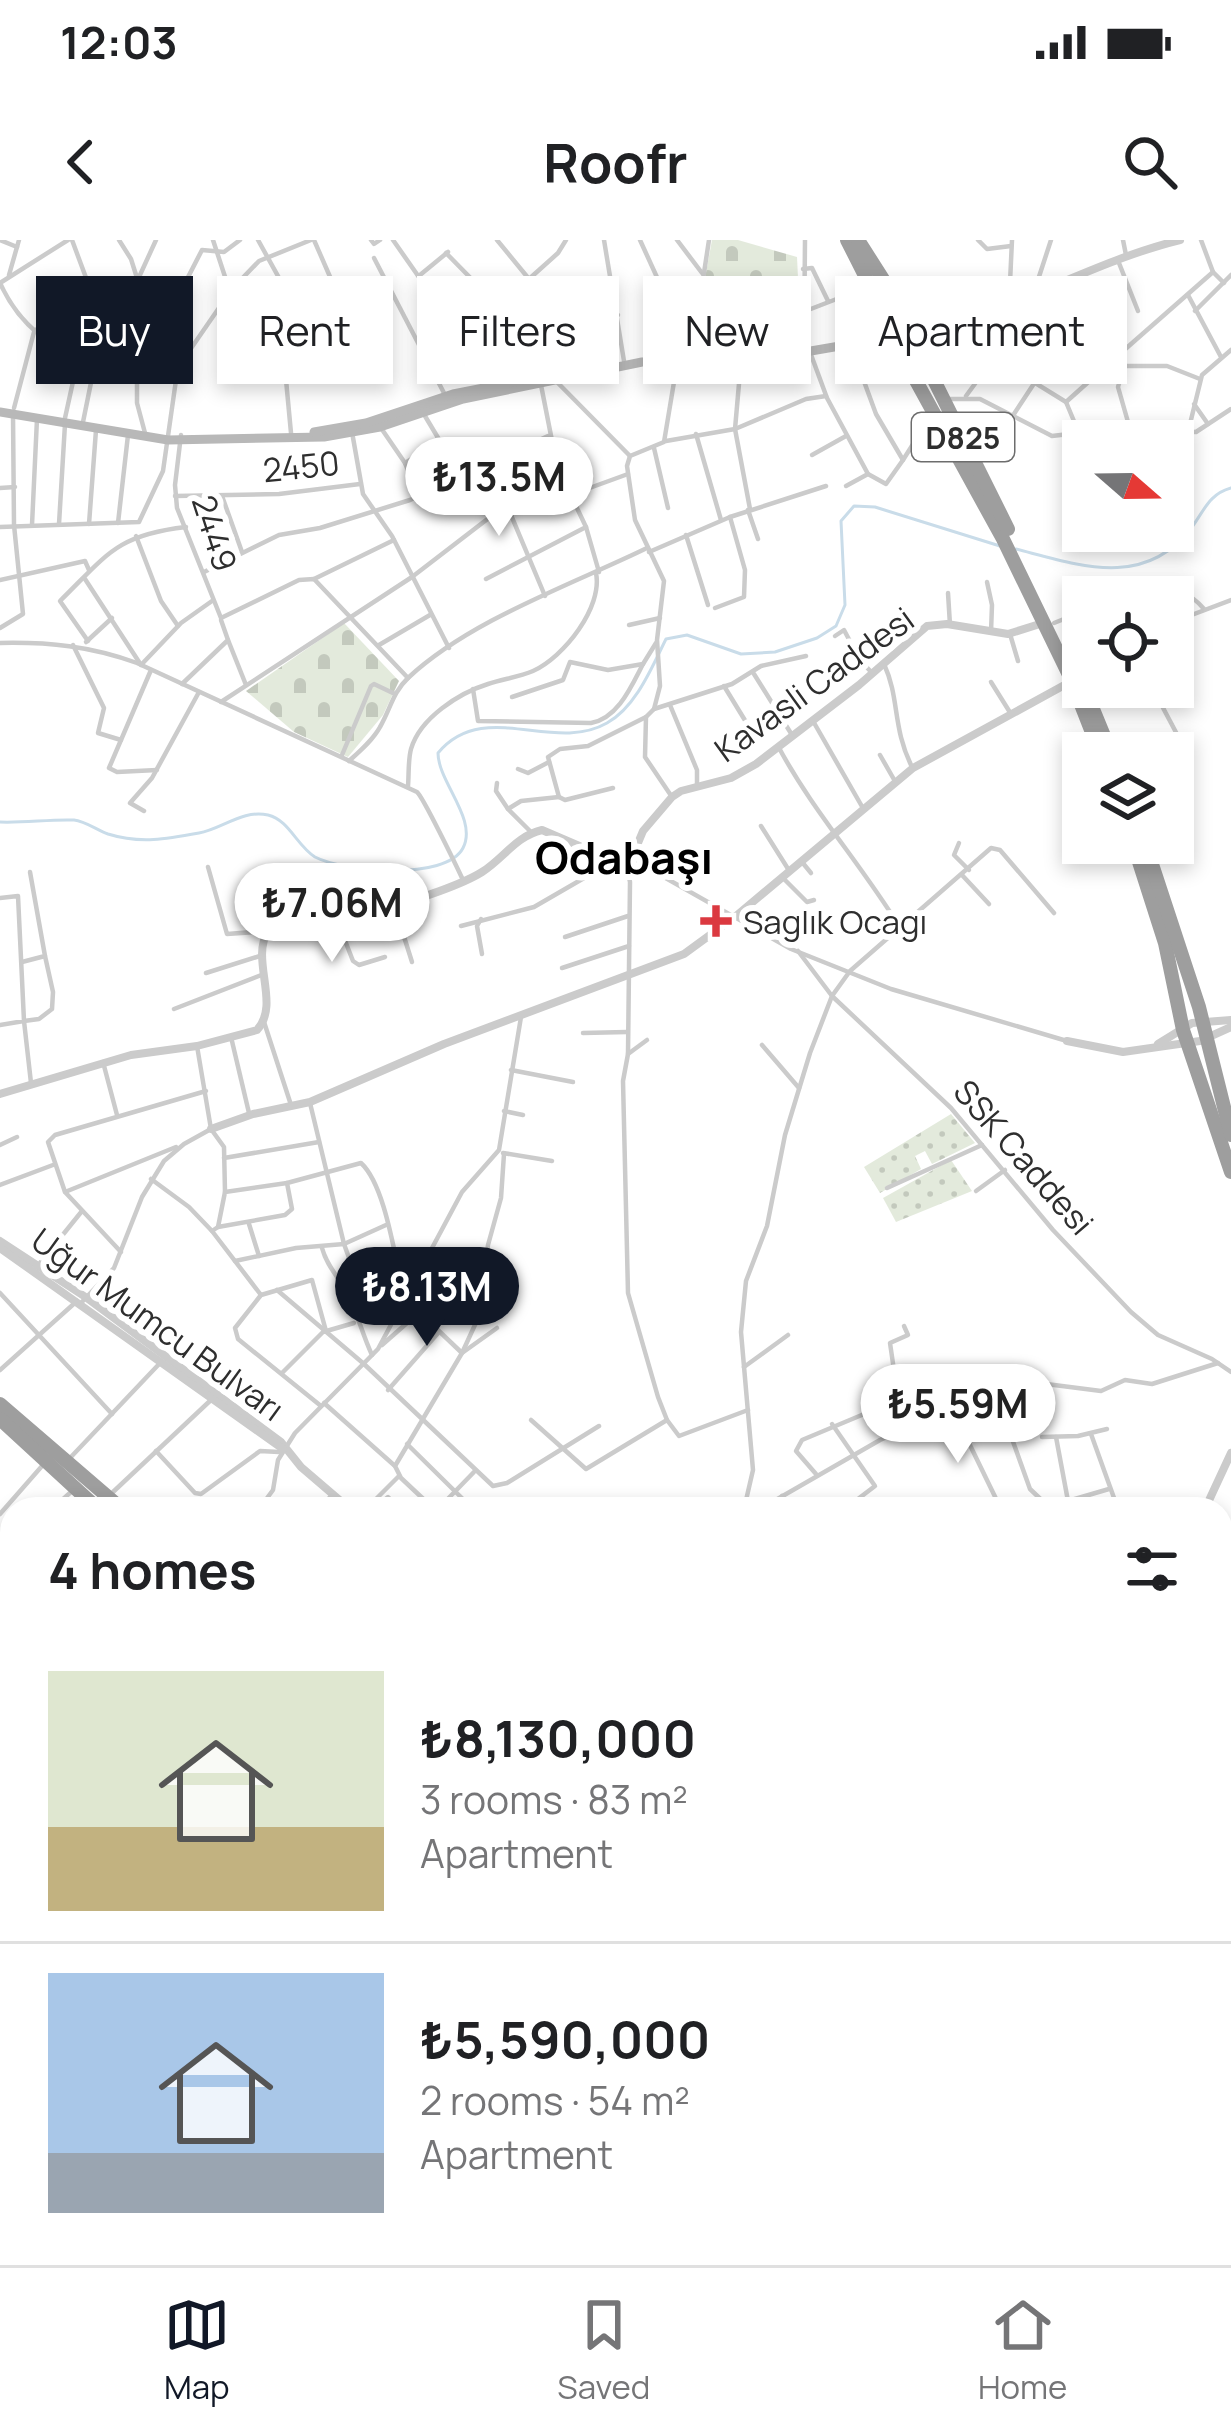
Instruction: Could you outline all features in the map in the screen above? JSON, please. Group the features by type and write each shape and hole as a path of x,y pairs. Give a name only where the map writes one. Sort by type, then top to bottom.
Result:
{"highway":[{"name":"D825","path":"847,240 863,276"},
{"name":"D825","path":"858,240 879,276"},
{"name":"D825","path":"926,384 940,404"},
{"name":"D825","path":"932,384 1062,645"},
{"path":"1140,864 1165,943 1185,1036 1231,1172"},
{"path":"1152,864 1207,1039 1231,1136"},
{"path":"0,1403 67,1462 98,1497"},
{"path":"2,1425 92,1497"}],"main road":[{"path":"619,362 643,360"},
{"path":"13,411 38,419 175,437 291,434 366,423 509,384"},
{"path":"0,409 128,435 291,440 380,427 446,400 521,384"}],"street":[{"path":"0,240 18,243 8,277"},
{"path":"0,628 23,614 14,525 13,411 34,332 0,284 70,240 87,276"},
{"path":"118,240 136,276"},
{"path":"138,276 156,240"},
{"path":"213,240 225,276"},
{"path":"145,433 137,403 137,376 202,250 219,254 240,240"},
{"path":"258,240 279,276"},
{"path":"245,276 259,261 312,240 329,276"},
{"path":"371,240 374,244 380,240"},
{"path":"393,240 420,275 447,252 469,276"},
{"path":"496,240 526,276"},
{"path":"532,276 566,240"},
{"path":"604,240 611,276"},
{"path":"640,240 656,276"},
{"path":"676,240 704,275"},
{"path":"704,275 709,240"},
{"path":"803,276 805,240"},
{"path":"978,240 987,249 1011,243 1010,276"},
{"path":"1039,276 1051,240"},
{"path":"1123,240 1121,256 1138,311"},
{"path":"1081,276 1146,245 1180,240"},
{"path":"1201,240 1214,272 1224,283"},
{"path":"374,257 420,340 446,400"},
{"path":"803,269 812,268 828,302"},
{"path":"1127,348 1214,272"},
{"path":"1195,311 1231,275"},
{"path":"1188,295 1221,357"},
{"path":"811,309 835,299"},
{"path":"178,626 161,601 140,522 175,437 176,380 183,360 217,311"},
{"path":"619,323 624,361"},
{"path":"1190,420 1200,379 1231,350"},
{"path":"811,362 868,474 886,484 940,404 966,397 980,399 1052,436 1062,435"},
{"path":"1127,366 1167,366 1200,379"},
{"path":"59,524 65,421 73,384"},
{"path":"83,422 91,384"},
{"path":"286,384 291,434"},
{"path":"408,788 410,751 436,713 473,689 534,670 553,657 589,614 598,589 586,527 548,436 541,384"},
{"path":"559,384 630,456"},
{"path":"664,442 676,384"},
{"path":"739,384 735,429 758,538"},
{"path":"865,384 876,414 903,460"},
{"path":"966,397 975,384"},
{"path":"1012,417 1034,384"},
{"path":"1038,384 1066,402 1074,420"},
{"path":"1066,402 1090,384"},
{"path":"1098,384 1100,388"},
{"path":"1119,384 1127,420"},
{"path":"630,456 664,442 735,429 806,399 826,396"},
{"path":"1193,402 1208,424"},
{"path":"1194,430 1231,409"},
{"path":"423,412 462,478"},
{"path":"32,525 38,419"},
{"path":"380,427 419,496"},
{"path":"88,524 96,430"},
{"path":"352,433 361,484 373,511 394,540 448,648"},
{"path":"696,434 722,520"},
{"path":"118,523 128,435"},
{"path":"202,573 279,535 320,528 419,496 548,436"},
{"path":"812,454 846,436"},
{"name":"2449","path":"175,437 175,496 221,618 394,540"},
{"path":"405,464 439,443"},
{"path":"654,448 668,508"},
{"path":"559,796 548,757 560,749 588,746 646,717 654,709 660,686 657,644 664,581 635,520 630,456"},
{"path":"490,465 545,596"},
{"path":"573,494 628,474"},
{"path":"846,486 868,474"},
{"name":"2450","path":"175,496 279,494 361,484"},
{"path":"345,760 379,730 394,694 448,648 545,596 648,550 826,486"},
{"path":"0,488 15,487"},
{"path":"222,496 242,555"},
{"path":"221,702 412,577 507,504"},
{"path":"716,608 744,597 745,570 730,517"},
{"path":"0,526 140,522"},
{"path":"85,643 60,601 88,570 140,534 186,527"},
{"path":"486,579 586,527"},
{"path":"686,536 707,605"},
{"path":"0,580 85,561 88,570"},
{"path":"84,578 141,665"},
{"path":"314,579 409,678"},
{"path":"987,582 991,632"},
{"path":"948,593 950,625"},
{"path":"1194,600 1204,609"},
{"path":"1194,613 1231,600"},
{"path":"141,665 178,626 212,602"},
{"path":"379,645 430,615"},
{"path":"898,615 912,640"},
{"path":"628,625 659,617"},
{"path":"85,643 112,618"},
{"path":"221,618 246,686"},
{"path":"1049,622 1062,619"},
{"name":"Kavasli Caddesi","path":"672,797 731,778 873,674 927,626 1010,634 1049,622"},
{"path":"835,636 844,630 873,674"},
{"path":"1010,634 1018,661"},
{"path":"182,684 228,640"},
{"path":"0,643 85,643 408,788 423,796 463,880"},
{"path":"473,689 478,722 602,721 615,710 657,644"},
{"path":"73,645 104,708 98,733 121,740"},
{"path":"654,709 724,686 761,666 806,656"},
{"path":"512,697 562,680 570,662 608,670 644,664"},
{"path":"884,664 901,745 913,768"},
{"path":"151,670 109,768 117,772 157,770"},
{"path":"753,673 792,735"},
{"path":"992,682 1011,714"},
{"path":"345,760 370,686 394,694"},
{"path":"724,686 746,722"},
{"path":"65,1192 212,1129 310,1102 444,1044 684,955 913,768 1062,687"},
{"path":"144,811 130,803 157,770 199,692"},
{"path":"670,706 698,770 697,788"},
{"path":"460,926 534,907 625,861 672,797 645,757 646,717"},
{"path":"812,719 864,810"},
{"path":"778,746 899,927"},
{"path":"880,755 896,783"},
{"path":"518,769 528,773 549,762"},
{"path":"497,783 496,791 508,809 531,832"},
{"path":"508,809 521,801 559,796 568,800 613,788"},
{"path":"761,826 787,875 807,902 814,901"},
{"path":"208,867 227,934 268,931 313,896 326,892 394,905 463,880 487,869 531,832 542,830 625,861 736,916 771,941 935,1004 1067,1041 1112,1052 1185,1036 1207,1039 1231,1023"},
{"path":"959,843 954,855 969,870"},
{"path":"747,1497 753,1470 741,1332 746,1280 767,1226 799,1088 832,996 850,971 991,848 1000,850 1054,913"},
{"path":"625,861 630,882 628,1054 623,1081 628,1292 667,1420 679,1436 748,1410"},
{"path":"802,862 811,872"},
{"path":"0,1025 38,1018 52,1010 53,992 30,872"},
{"path":"962,875 989,904"},
{"path":"326,892 353,961 359,965 385,957"},
{"path":"0,898 18,896 23,1021 31,1083"},
{"path":"394,905 412,962"},
{"path":"565,938 628,916"},
{"path":"481,919 477,926 482,954"},
{"path":"268,931 263,955 264,1022 291,1105"},
{"path":"562,968 629,946"},
{"name":"SSK Caddesi","path":"798,951 832,996 927,1084 1131,1312 1158,1335 1231,1372"},
{"path":"206,973 263,955"},
{"path":"20,962 45,956"},
{"path":"175,1009 264,974"},
{"path":"394,1466 462,1352 483,1307 488,1244 501,1198 504,1111 521,1017"},
{"path":"0,1093 104,1063 257,1030 264,1022"},
{"path":"1185,1036 1192,1023 1231,1023"},
{"path":"583,1033 626,1032"},
{"path":"230,1037 250,1116"},
{"path":"628,1054 647,1040"},
{"path":"762,1045 799,1088"},
{"path":"197,1046 212,1129 222,1142 224,1158 225,1192 215,1229"},
{"path":"104,1063 117,1115"},
{"path":"511,1070 573,1082"},
{"path":"121,1252 65,1192 53,1165 50,1138 206,1091"},
{"path":"310,1102 357,1280 371,1280 402,1300 462,1352"},
{"path":"504,1111 523,1115"},
{"path":"0,1145 17,1137"},
{"path":"224,1158 319,1142"},
{"path":"0,1370 107,1280 151,1179 184,1144"},
{"path":"887,1188 982,1145"},
{"path":"501,1152 552,1161"},
{"path":"375,1352 462,1192 501,1152"},
{"path":"0,1185 53,1165"},
{"path":"225,1192 365,1165 384,1210 402,1300"},
{"path":"976,1191 1005,1170"},
{"path":"151,1179 215,1229 261,1294"},
{"path":"215,1229 291,1212 287,1183"},
{"path":"36,1269 82,1211"},
{"path":"249,1224 260,1256"},
{"path":"234,1262 344,1244 386,1225"},
{"path":"322,1246 327,1265 350,1298 356,1322 375,1352"},
{"name":"Uğur Mumcu Bulvarı","path":"0,1247 281,1442 284,1449"},
{"path":"371,1280 394,1258"},
{"path":"324,1331 315,1282 303,1281 261,1294 234,1333 323,1404 423,1497"},
{"path":"278,1290 364,1364 474,1472 499,1487 599,1426"},
{"path":"0,1293 112,1414"},
{"name":"Uğur Mumcu Bulvarı","path":"82,1301 284,1449 335,1497"},
{"path":"268,1497 284,1449 323,1404 431,1301"},
{"path":"282,1373 324,1331 356,1322"},
{"path":"904,1326 908,1335 890,1343 900,1399 912,1424"},
{"path":"462,1352 497,1328"},
{"path":"388,1390 439,1332"},
{"path":"744,1367 788,1335"},
{"path":"67,1462 161,1362"},
{"path":"995,1395 1023,1381 1101,1391 1125,1380 1152,1384 1218,1363"},
{"path":"782,1496 912,1424 988,1390 995,1395 1030,1489 1038,1497"},
{"path":"109,1497 212,1399"},
{"path":"817,1475 796,1451 797,1445 832,1424 900,1399"},
{"path":"951,1406 995,1497"},
{"path":"531,1420 586,1469 667,1420"},
{"path":"832,1424 875,1486 861,1497"},
{"path":"1042,1437 1107,1429"},
{"path":"1091,1434 1112,1497"},
{"path":"1057,1437 1069,1497"},
{"path":"407,1444 461,1497"},
{"path":"156,1451 201,1494 260,1451 276,1454 284,1449"},
{"path":"1211,1497 1231,1454"},
{"path":"15,1497 46,1462"},
{"path":"449,1497 474,1472"},
{"path":"381,1497 399,1476"},
{"path":"65,1497 75,1488"},
{"path":"1091,1497 1108,1489"}],"green space":[{"path":"712,240 738,240 797,257 798,276 705,276"},
{"path":"344,623 399,681 383,715 348,757 294,732 246,691"},
{"path":"951,1114 975,1143 932,1164 925,1151 915,1156 921,1169 880,1193 864,1167"},
{"path":"951,1160 972,1191 896,1222 883,1198"}],"waterway":[{"path":"1016,549 1087,566 1132,566 1173,547 1212,499 1231,488"},
{"path":"0,822 74,820 108,834 154,840 199,833 259,814 282,822 309,852 329,862 394,870 437,865 453,858 466,837 462,813 438,753 456,737 476,729 564,733 607,723 635,697 666,639 687,635 741,654 775,652 817,638 836,626 845,605 841,521 854,506 875,507 1000,546"}],"place":[{"name":"Saglık Ocagı","path":"716,921"}],"district":[{"name":"Odabaşı","path":"624,857"}]}
